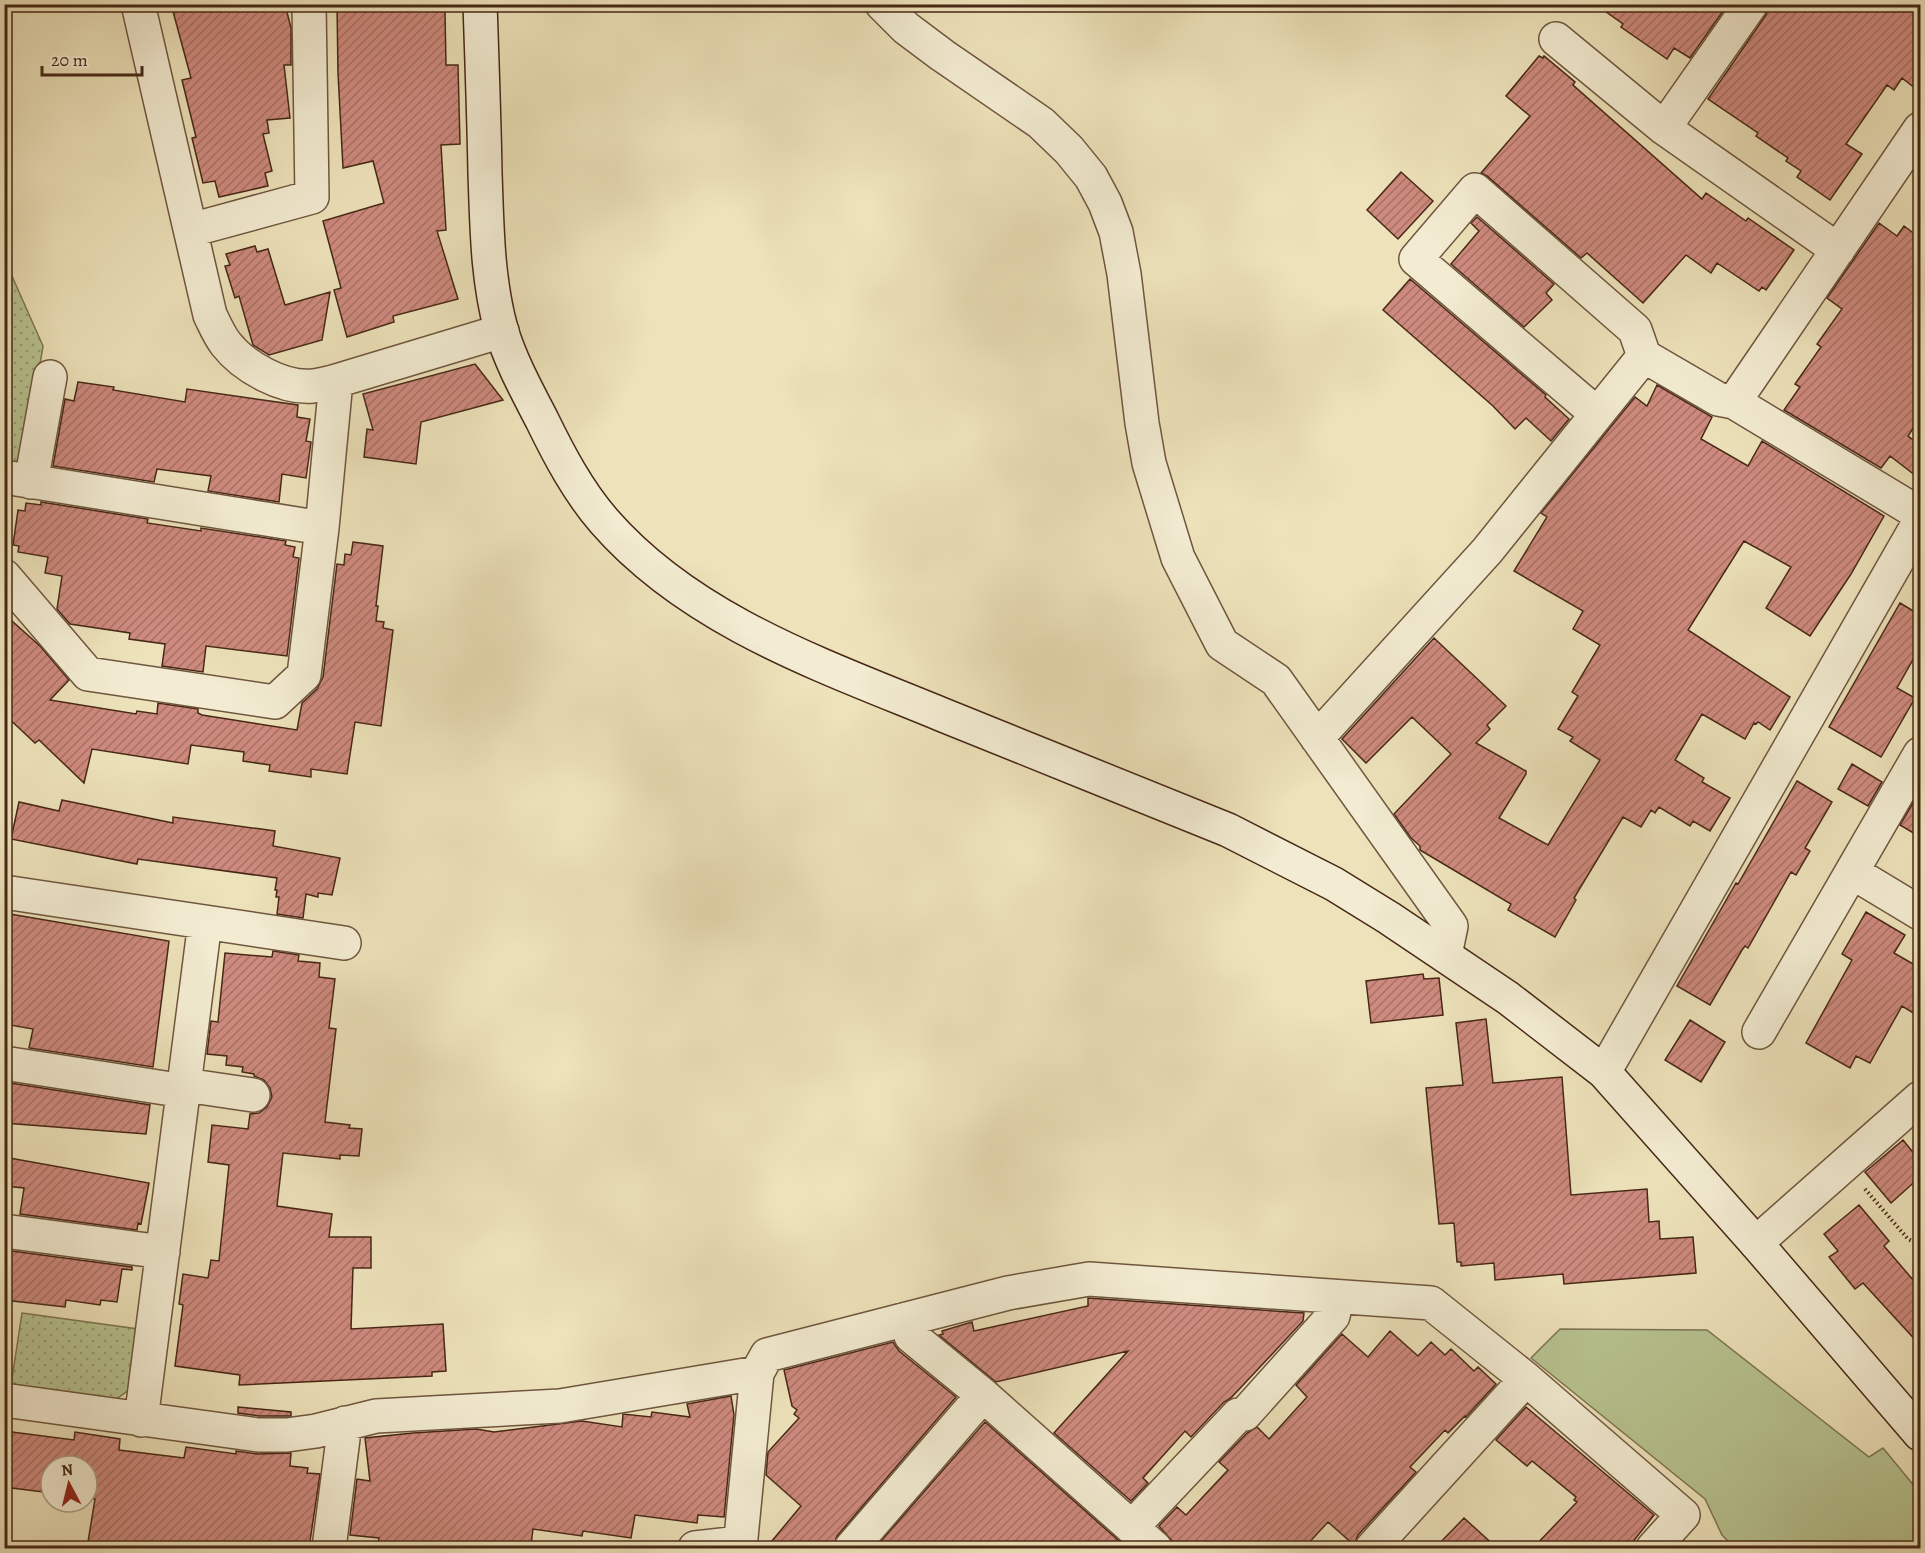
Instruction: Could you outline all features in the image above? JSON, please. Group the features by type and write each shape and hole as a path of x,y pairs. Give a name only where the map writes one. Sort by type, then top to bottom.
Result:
{"street":[{"path":"138,4 210,315 217,331 237,356 284,382 311,386 336,381 502,331"},
{"path":"191,230 312,197 309,4"},
{"path":"480,4 488,244 492,285 502,331 530,396 576,483 604,521 635,552 664,578 744,628 836,671 1227,830 1334,884 1508,998 1604,1072 1756,1243 1920,1434"},
{"path":"882,4 915,35 1041,123 1069,150 1091,177 1106,203 1116,232 1124,273 1149,463 1178,558 1222,644 1276,680 1450,926 1445,955"},
{"path":"1664,128 1751,4"},
{"path":"1556,39 1664,128 1838,250"},
{"path":"1734,402 1920,129"},
{"path":"1597,414 1416,259 1475,190 1635,330 1644,356 1718,399 1734,402 1920,514"},
{"path":"1317,738 1487,551 1644,356"},
{"path":"50,376 18,479 322,528"},
{"path":"4,576 88,674 275,702 304,675 322,528 336,381"},
{"path":"1604,1072 1920,521"},
{"path":"1759,1032 1920,754"},
{"path":"1852,872 1920,913"},
{"path":"4,892 344,942"},
{"path":"141,1420 205,922"},
{"path":"4,1063 184,1088 254,1095"},
{"path":"1756,1243 1920,1098"},
{"path":"4,1231 163,1252"},
{"path":"695,1548 740,1546 757,1373 767,1355 1008,1293 1089,1279 1431,1303 1526,1379 1683,1515 1653,1548"},
{"path":"906,1319 911,1336 983,1395 1143,1538 1238,1415 1245,1414 1333,1316 1337,1297"},
{"path":"4,1400 258,1435 287,1435 316,1431 376,1416 560,1406 757,1373"},
{"path":"1372,1548 1526,1379"},
{"path":"851,1548 983,1395"},
{"path":"329,1548 345,1423"}],"path":[{"path":"1845,1166 1908,1239 1920,1245"}],"green space":[{"path":"4,258 43,346 23,467 5,463"},
{"path":"22,1313 138,1329 130,1389 114,1401 11,1385"},
{"path":"1560,1329 1707,1330 1869,1457 1883,1448 1920,1493 1920,1548 1735,1548 1722,1535 1705,1499 1531,1358"}],"building":[{"path":"171,4 285,4 291,28 291,65 284,65 290,118 267,120 269,133 263,134 272,171 265,173 268,186 219,197 215,181 203,183 192,138 196,137 182,80 191,78"},
{"path":"337,4 433,4 433,9 445,12 446,65 458,65 460,144 441,145 446,230 437,231 458,299 393,316 394,322 347,337 334,290 341,288 323,221 384,203 373,161 343,168"},
{"path":"1595,4 1728,4 1690,58 1674,48 1667,59 1621,27 1623,24"},
{"path":"1770,4 1920,4 1920,92 1902,78 1894,90 1887,85 1846,144 1862,154 1830,200 1797,177 1801,171 1786,161 1788,158 1756,136 1758,133 1708,99 1766,15"},
{"path":"1539,56 1543,58 1544,56 1575,82 1573,85 1702,199 1706,193 1746,221 1748,218 1794,250 1766,290 1762,287 1759,291 1717,263 1711,273 1686,255 1643,303 1587,253 1581,258 1481,173 1530,116 1506,96"},
{"path":"1401,172 1433,201 1398,239 1367,210"},
{"path":"1477,217 1554,284 1546,293 1552,300 1524,327 1451,264 1479,231 1471,223"},
{"path":"1879,223 1897,236 1904,226 1920,238 1920,418 1908,436 1920,445 1920,479 1890,456 1881,468 1784,410 1800,387 1795,384 1821,347 1817,344 1842,309 1827,298"},
{"path":"255,246 257,252 268,249 285,305 330,292 322,340 269,355 253,345 239,296 235,298 225,266 230,265 226,254"},
{"path":"1410,279 1546,395 1545,397 1569,419 1551,441 1526,418 1515,429 1493,406 1383,310"},
{"path":"475,364 503,400 421,422 416,464 364,457 367,429 373,430 363,394"},
{"path":"78,382 185,402 187,389 298,405 297,417 310,419 306,441 311,442 306,478 282,474 279,502 208,491 211,476 157,469 154,482 53,466 65,399 74,401"},
{"path":"1657,385 1712,417 1701,439 1748,466 1762,441 1884,516 1851,574 1810,636 1766,608 1791,567 1744,541 1688,630 1790,697 1770,730 1758,722 1754,723 1745,739 1702,714 1675,760 1704,778 1702,782 1730,798 1710,831 1693,821 1690,826 1659,807 1655,813 1651,810 1641,827 1623,817 1574,898 1576,900 1555,937 1508,910 1511,904 1420,850 1420,846 1411,838 1394,814 1451,754 1412,717 1366,763 1342,739 1434,638 1506,706 1487,725 1490,729 1476,743 1526,771 1499,818 1548,845 1600,760 1570,741 1573,737 1558,729 1578,696 1572,692 1600,645 1573,629 1583,611 1514,571 1547,517 1541,513 1635,397 1647,406"},
{"path":"41,502 148,519 147,523 201,531 201,528 286,541 285,545 295,547 293,557 299,558 287,656 206,646 203,672 162,666 165,644 129,639 130,633 70,624 57,609 62,576 45,573 48,557 18,552 19,546 13,545 18,510 25,511 26,503 41,505"},
{"path":"353,542 383,546 376,621 384,622 383,628 393,630 381,726 355,722 347,774 311,769 311,777 269,771 270,765 243,761 244,752 191,745 188,764 92,749 84,783 39,740 35,743 4,714 4,614 40,646 69,680 50,700 136,714 137,711 157,714 158,703 198,709 198,713 202,715 297,730 302,703 317,689 323,677 337,564 344,565 345,554 351,555"},
{"path":"1900,603 1920,615 1920,647 1897,688 1915,698 1881,757 1829,727"},
{"path":"1852,764 1882,782 1868,806 1838,789"},
{"path":"1797,781 1832,802 1805,848 1810,851 1796,875 1791,872 1748,948 1745,946 1742,950 1710,1005 1677,986"},
{"path":"62,800 173,823 173,817 275,831 273,846 340,858 332,895 318,893 318,897 306,894 303,918 277,914 279,897 276,897 277,890 275,890 277,878 138,859 137,864 11,839 19,802 59,811"},
{"path":"1914,801 1920,805 1920,837 1900,825"},
{"path":"1866,912 1905,935 1894,953 1920,968 1920,1017 1902,1006 1870,1063 1856,1056 1850,1068 1806,1043 1852,960 1842,954"},
{"path":"4,913 169,941 153,1067 29,1048 33,1029 10,1025 12,1019 4,1018"},
{"path":"273,951 299,955 298,961 320,963 319,977 335,979 329,1028 336,1029 325,1122 362,1129 359,1156 340,1155 340,1159 283,1153 277,1206 332,1214 329,1237 371,1237 371,1268 353,1268 351,1329 443,1324 446,1371 432,1372 432,1376 239,1385 240,1375 175,1366 183,1305 179,1304 183,1274 208,1278 211,1260 219,1261 229,1165 208,1162 212,1125 248,1129 250,1114 259,1113 267,1107 272,1097 270,1088 264,1080 254,1074 242,1072 243,1067 226,1065 227,1056 207,1054 211,1021 218,1022 225,953 272,957"},
{"path":"1423,974 1424,979 1439,978 1443,1015 1371,1023 1366,981"},
{"path":"1486,1019 1493,1083 1562,1077 1571,1195 1647,1189 1649,1222 1659,1221 1660,1239 1693,1237 1696,1273 1564,1284 1563,1274 1495,1280 1494,1263 1461,1266 1461,1262 1457,1262 1454,1223 1439,1224 1426,1088 1463,1085 1456,1023"},
{"path":"1690,1020 1725,1042 1701,1082 1665,1060"},
{"path":"4,1082 150,1105 146,1134 4,1123"},
{"path":"1903,1140 1920,1161 1920,1177 1891,1203 1865,1172"},
{"path":"4,1157 149,1183 141,1224 138,1223 137,1230 20,1214 24,1188 4,1186"},
{"path":"1859,1205 1889,1241 1884,1246 1920,1288 1920,1345 1863,1283 1855,1289 1829,1257 1838,1251 1824,1234"},
{"path":"4,1250 132,1267 132,1270 122,1269 117,1302 101,1300 100,1305 66,1300 65,1307 4,1300"},
{"path":"1088,1298 1304,1313 1303,1321 1231,1398 1224,1402 1191,1437 1185,1431 1143,1478 1148,1483 1131,1501 1054,1433 1128,1351 996,1382 939,1335 943,1334 942,1331 972,1322 974,1331 1088,1306"},
{"path":"1390,1331 1418,1356 1431,1342 1445,1355 1451,1349 1474,1371 1478,1367 1496,1384 1466,1417 1448,1433 1445,1430 1410,1467 1416,1472 1358,1535 1354,1545 1328,1522 1304,1548 1173,1548 1173,1542 1159,1526 1177,1507 1186,1515 1228,1470 1219,1462 1247,1433 1257,1427 1269,1439 1307,1397 1296,1385 1342,1334 1368,1357"},
{"path":"893,1342 899,1351 956,1397 837,1536 833,1548 766,1548 801,1506 766,1475 768,1452 799,1418 794,1414 797,1410 792,1406 784,1370"},
{"path":"731,1396 734,1415 724,1517 698,1515 697,1523 635,1515 631,1538 583,1531 582,1536 533,1529 531,1545 517,1544 516,1548 377,1548 379,1538 350,1535 357,1479 370,1481 365,1438 476,1429 494,1432 582,1421 622,1427 623,1414 651,1417 652,1412 690,1417 687,1404"},
{"path":"238,1407 291,1412 291,1416 259,1416 238,1413"},
{"path":"1526,1407 1654,1515 1628,1548 1533,1548 1577,1502 1574,1500 1576,1497 1532,1461 1527,1466 1496,1440"},
{"path":"985,1422 1127,1548 875,1548"},
{"path":"4,1431 74,1440 75,1432 120,1439 119,1450 184,1458 186,1447 236,1454 236,1451 258,1454 291,1453 290,1466 308,1468 307,1473 320,1474 309,1548 87,1548 93,1514 99,1514 99,1454 39,1454 39,1491 4,1487"},
{"path":"1464,1518 1497,1548 1435,1548"}]}
